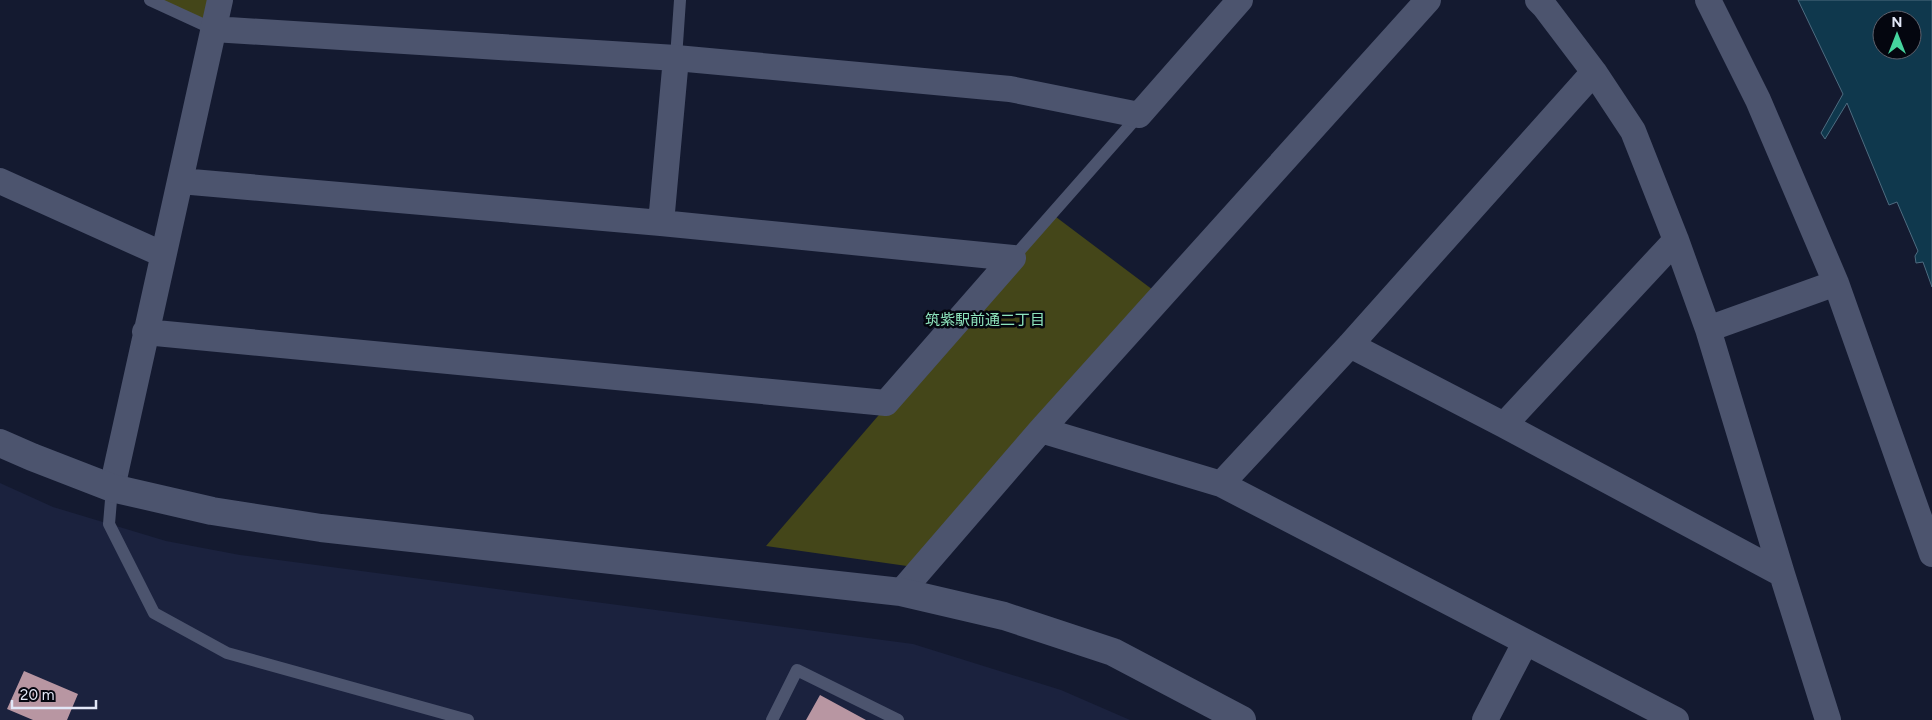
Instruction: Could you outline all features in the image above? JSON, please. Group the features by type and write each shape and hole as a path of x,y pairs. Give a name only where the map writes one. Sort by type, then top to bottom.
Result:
{"street":[{"path":"112,488 162,254 220,0"},
{"path":"213,29 676,58 1010,89 1139,115 1240,0"},
{"path":"901,592 1041,430 1428,0"},
{"path":"1538,0 1594,72 1633,131 1676,240 1708,329 1828,720"},
{"path":"1708,0 1758,100 1836,283 1932,554"},
{"path":"661,222 676,58"},
{"path":"1221,484 1350,345 1594,72"},
{"path":"0,181 162,254"},
{"path":"180,181 661,222 1013,258"},
{"path":"1504,425 1676,240"},
{"path":"145,332 886,403 1013,258"},
{"path":"1708,329 1836,283"},
{"path":"1350,345 1782,574"},
{"path":"1041,430 1221,484 1676,720"},
{"path":"0,443 112,488 212,512 321,528 901,592 1004,616 1113,652 1242,720"},
{"path":"1485,720 1525,643"}],"lane":[{"path":"150,0 213,29"},
{"path":"676,58 680,0"},
{"path":"1013,258 1139,115"},
{"path":"112,488 109,524 154,613 227,653 468,720"},
{"path":"772,720 797,670 898,720"}],"shaded area":[{"path":"1798,0 1932,0 1932,287 1923,262 1916,263 1915,256 1918,251 1897,202 1889,205 1847,103 1825,139 1821,133 1843,94"},
{"path":"0,483 53,507 166,541 240,555 913,644 1061,690 1130,720 0,720"}],"green space":[{"path":"150,0 219,0 213,29"},
{"path":"1052,214 1161,296 921,568 766,546"}],"building":[{"path":"24,671 78,694 67,720 33,720 7,709"},
{"path":"820,695 866,720 806,720"}],"district":[{"name":"筑紫駅前通二丁目","path":"985,320"}]}
